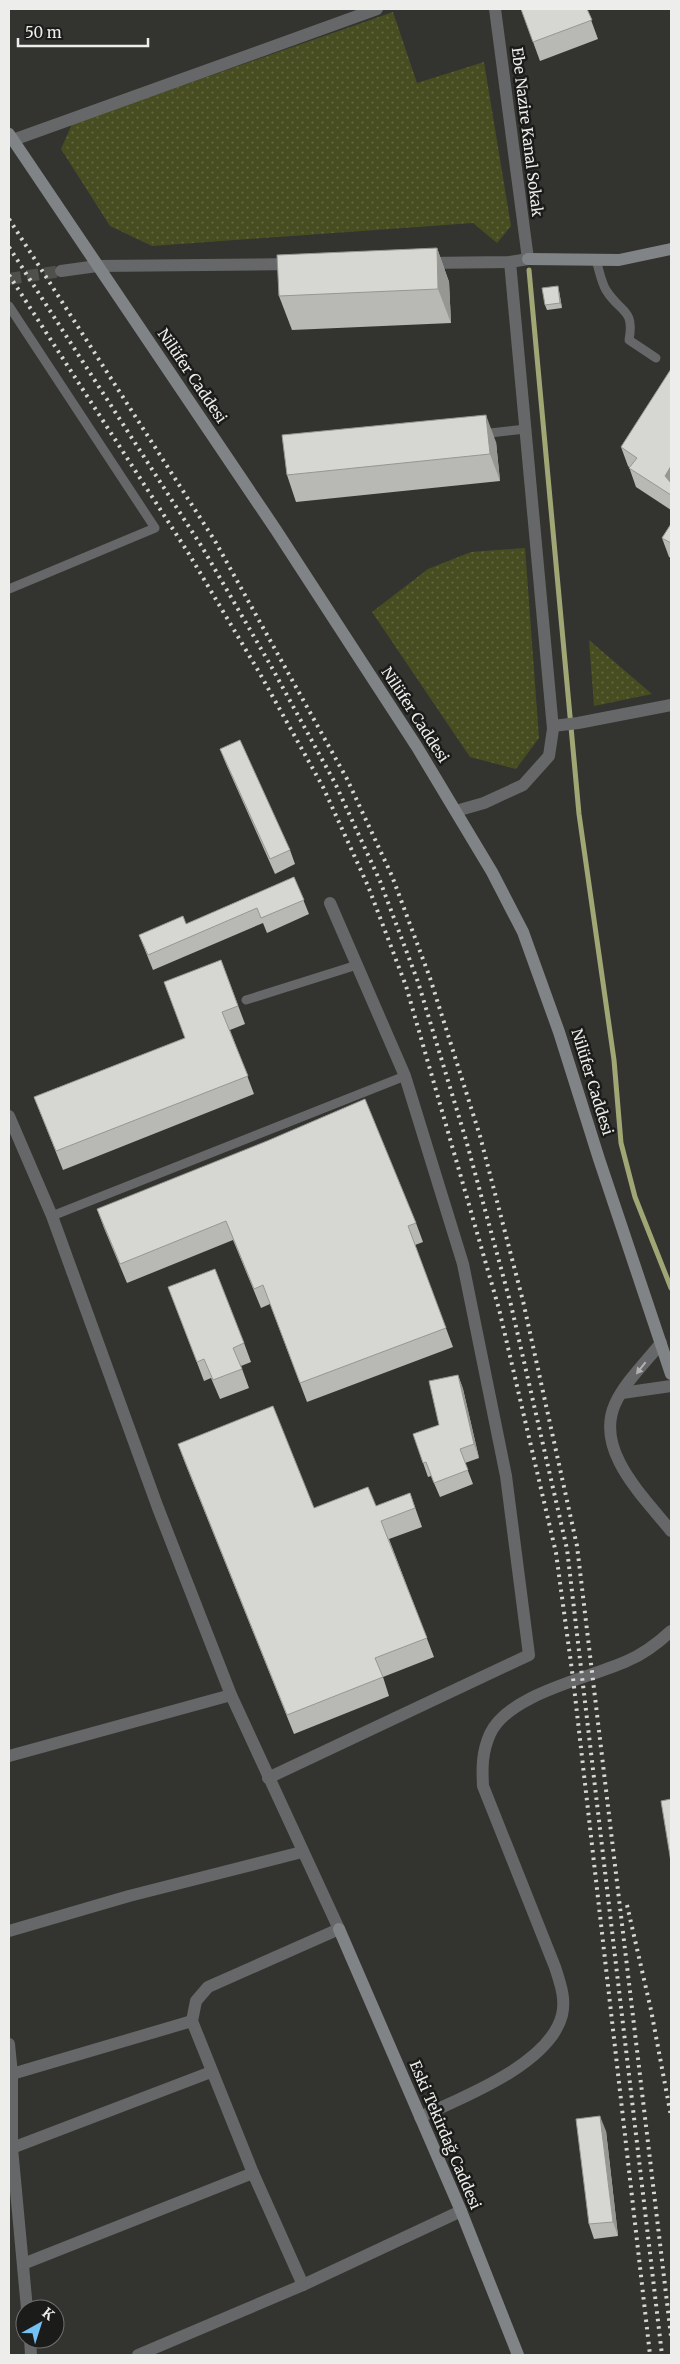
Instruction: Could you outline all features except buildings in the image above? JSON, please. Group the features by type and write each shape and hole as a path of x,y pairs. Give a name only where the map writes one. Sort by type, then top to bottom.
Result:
{"main road":[{"name":"Nilüfer Caddesi","path":"11,137 276,530 456,811 492,872 523,932 560,1032 671,1374"},
{"path":"528,259 619,260 671,249"},
{"name":"Eski Tekirdağ Caddesi","path":"339,1929 461,2210 518,2355"}],"street":[{"path":"11,137 377,9"},
{"name":"Ebe Nazire Kanal Sokak","path":"495,9 528,259"},
{"path":"411,263 510,262 528,259"},
{"path":"456,811 484,803 523,785 549,756 553,726 510,262"},
{"path":"60,271 97,266 303,264"},
{"path":"553,726 671,705"},
{"path":"268,1778 529,1655 506,1476 463,1264 406,1076 330,903"},
{"path":"9,1116 52,1216 158,1508 230,1695 339,1929 208,1987 196,2001 192,2020 211,2072 253,2173 303,2285"},
{"path":"660,1343 614,1405 611,1422 612,1440 618,1459 628,1477 671,1531"},
{"path":"622,1393 671,1386"},
{"path":"420,2117 500,2079 530,2060 552,2036 562,2016 564,1992 483,1786 482,1759 491,1732 507,1714 531,1698 628,1661 654,1647 671,1631"},
{"path":"9,1756 230,1695"},
{"path":"9,1931 129,1896 302,1852"},
{"path":"12,2074 192,2020"},
{"path":"9,2044 12,2074 12,2148 26,2299"},
{"path":"12,2148 211,2072"},
{"path":"23,2264 253,2173"},
{"path":"138,2355 303,2285 461,2210"}],"lane":[{"path":"596,260 606,290 625,310 632,325 629,340 656,358"},
{"path":"9,306 155,528 9,589"},
{"path":"476,435 525,429"},
{"path":"246,1000 357,965"},
{"path":"52,1216 406,1076"}],"green space":[{"path":"393,12 417,83 484,62 511,226 497,243 473,223 152,246 110,226 61,149 72,124"},
{"path":"525,548 539,738 516,769 470,757 372,612 428,569 471,552"},
{"path":"589,640 652,694 594,706"}],"waterway":[{"path":"529,270 579,814 614,1060 621,1143 635,1197 671,1288"}],"tunnel":[{"path":"9,279 61,271"}],"railway":[{"path":"9,219 215,541 347,779 392,876 430,978 480,1136 523,1301 577,1546 671,2336"},
{"path":"9,247 202,547 271,666 335,783 380,881 418,982 466,1140 511,1305 567,1549 662,2355"},
{"path":"9,275 189,554 259,672 323,787 368,886 406,986 499,1309 556,1553 573,1678 650,2355"},
{"path":"627,1905 651,2010 671,2116"}]}
